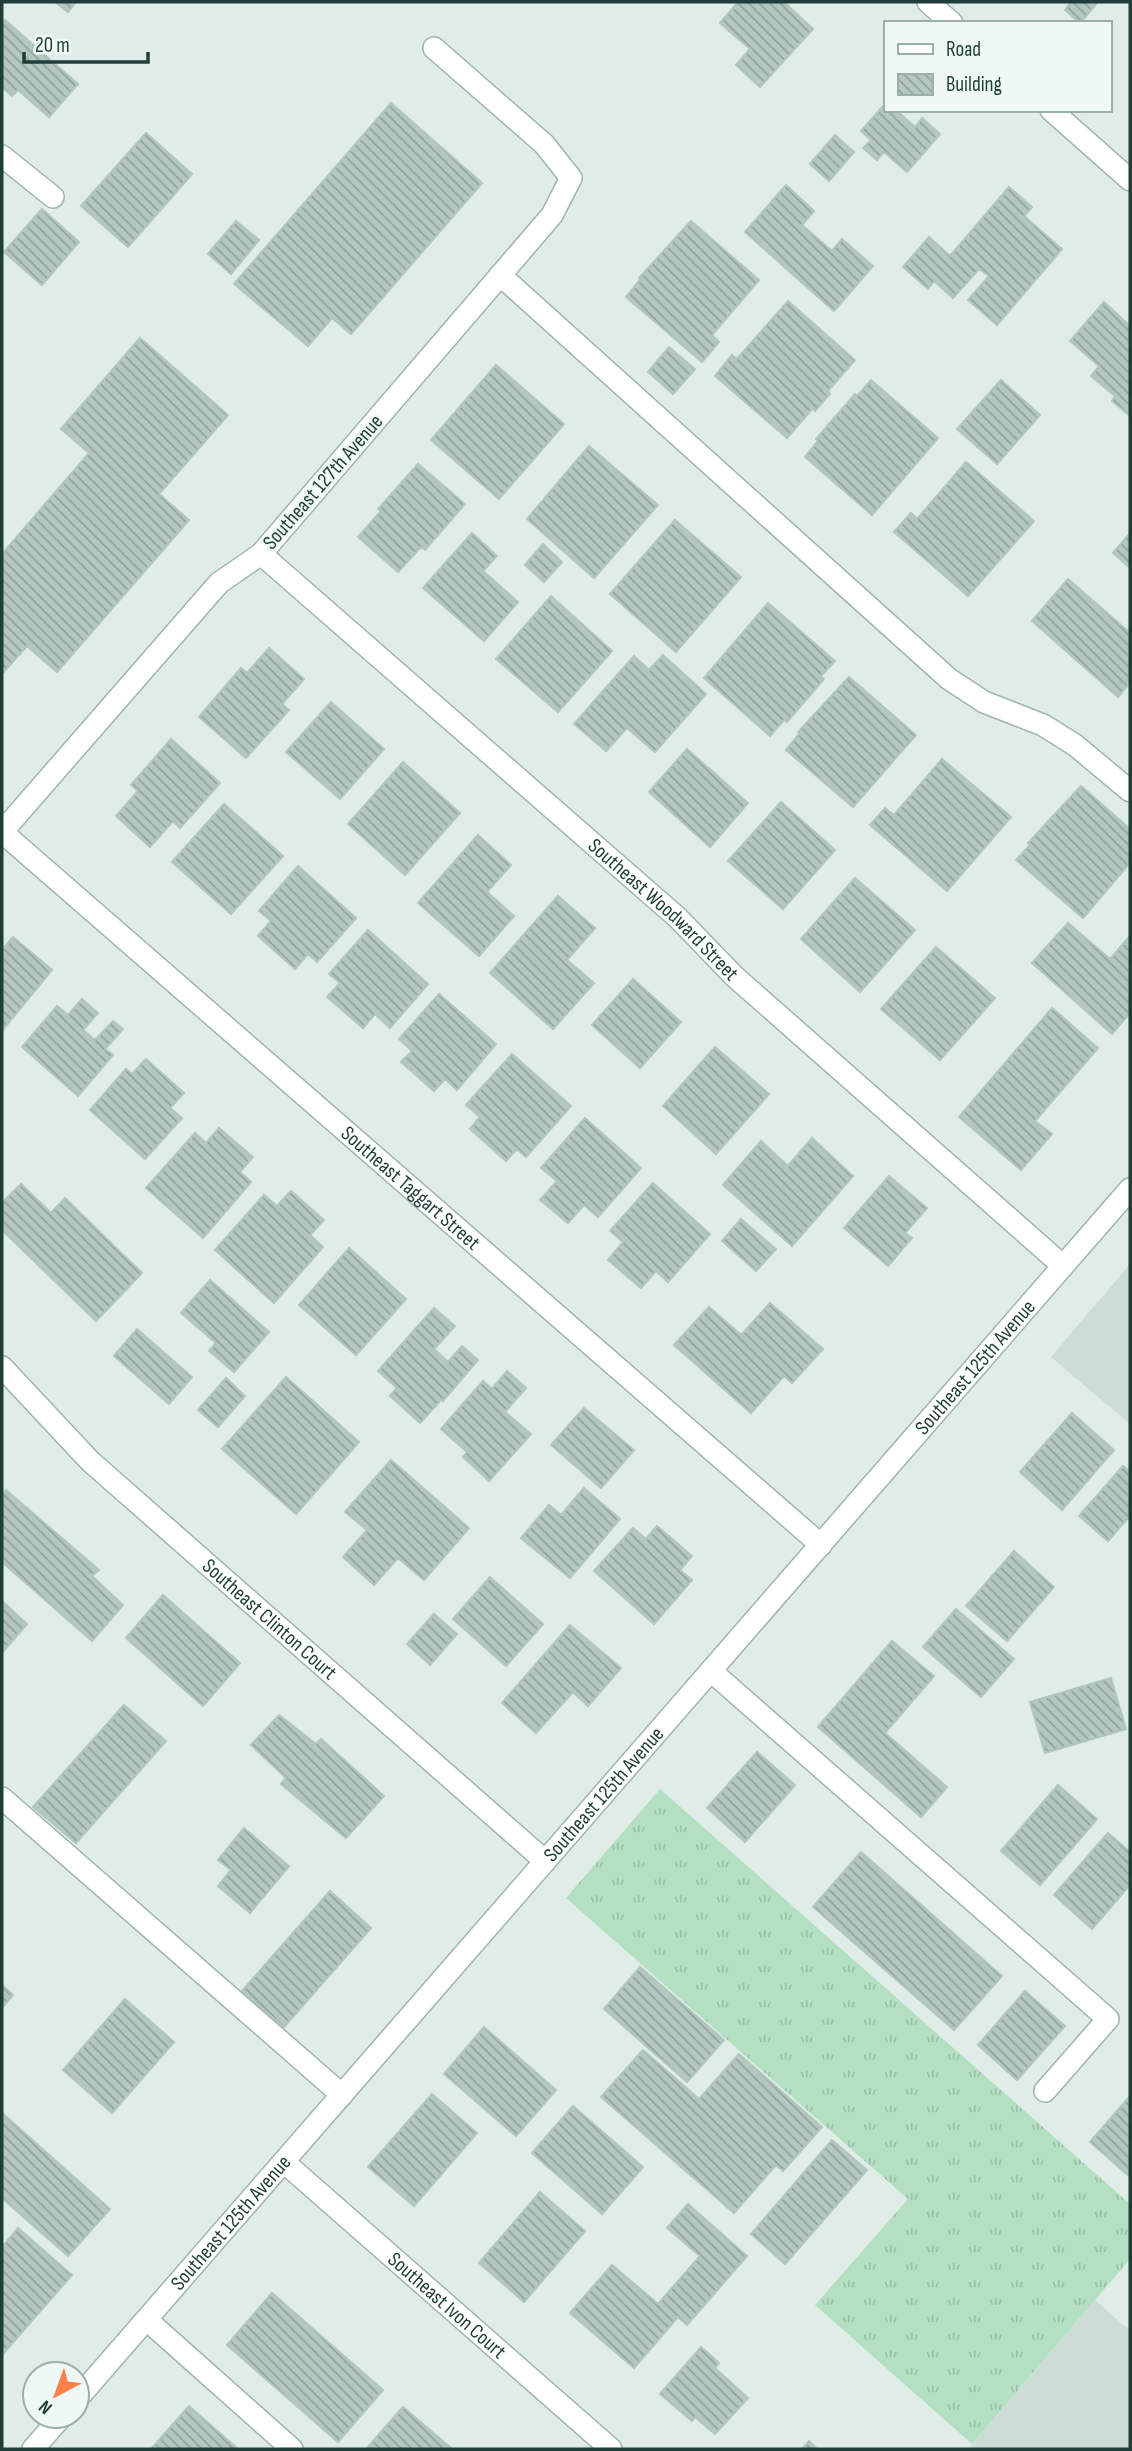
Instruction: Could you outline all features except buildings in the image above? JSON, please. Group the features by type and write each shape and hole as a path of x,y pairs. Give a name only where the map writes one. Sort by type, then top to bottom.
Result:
{"street":[{"path":"928,2 950,21"},
{"name":"Southeast 127th Avenue","path":"2,832 219,583 261,554 551,215 571,178 544,144 434,48"},
{"path":"1053,112 1130,180"},
{"path":"2,156 53,197"},
{"path":"500,275 949,679 984,702 1043,725 1075,745 1130,791"},
{"name":"Southeast Woodward Street","path":"261,554 678,918 734,976 1063,1266"},
{"name":"Southeast Taggart Street","path":"2,832 821,1545"},
{"name":"Southeast 125th Avenue","path":"91,2383 1130,1189"},
{"name":"Southeast Clinton Court","path":"2,1367 90,1461 545,1861"},
{"path":"711,1671 1108,2020 1045,2091"},
{"path":"2,1798 342,2095"},
{"name":"Southeast Ivon Court","path":"284,2162 611,2449"},
{"path":"146,2320 292,2449"},
{"path":"39,2447 52,2430"}],"shaded area":[{"path":"1130,1264 1130,1424 1051,1357"},
{"path":"1095,2300 1130,2331 1130,2449 968,2449"}],"green space":[{"path":"660,1789 1130,2204 1130,2259 972,2444 815,2305 908,2199 566,1898"}]}
